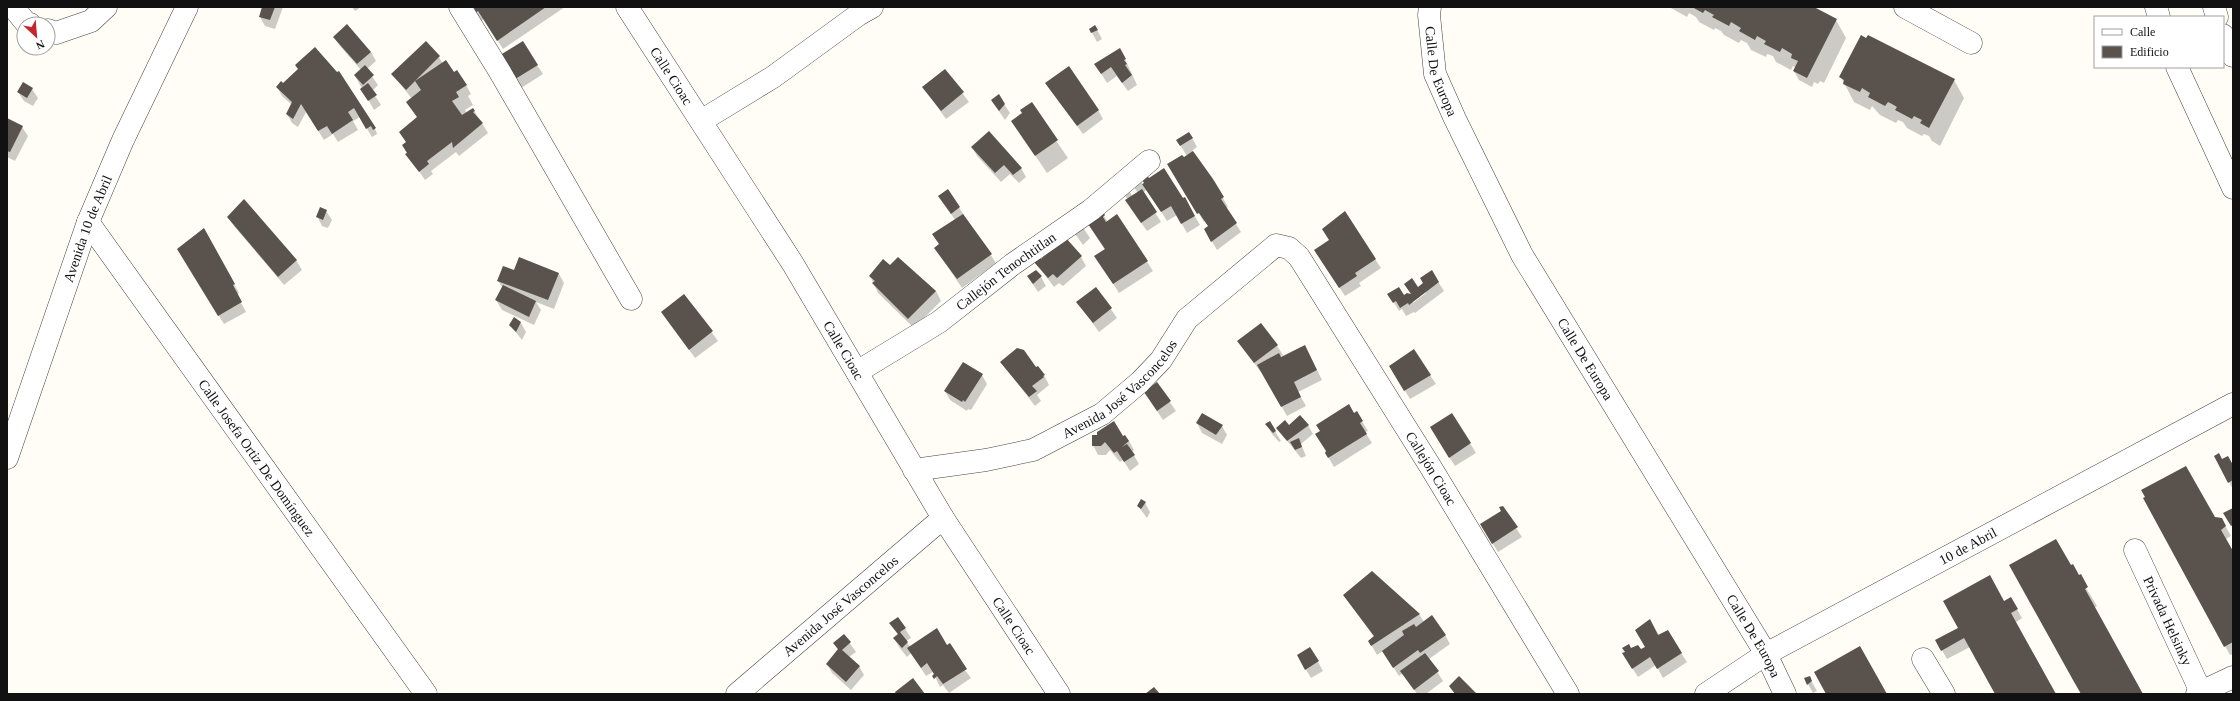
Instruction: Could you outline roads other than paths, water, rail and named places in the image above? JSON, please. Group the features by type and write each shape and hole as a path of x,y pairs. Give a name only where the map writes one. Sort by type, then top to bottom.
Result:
{"street":[{"path":"13,7 20,16"},
{"path":"56,33 91,21 106,7"},
{"name":"Avenida 10 de Abril","path":"7,458 88,222 123,140 187,7"},
{"path":"460,7 504,79 631,299"},
{"name":"Calle Cioac","path":"627,7 793,264 943,518 1059,694"},
{"name":"Calle De Europa","path":"1430,7 1429,15 1435,74 1455,119 1522,255 1766,654 1785,694"},
{"path":"1905,7 1972,43"},
{"path":"700,121 773,77 861,10"},
{"path":"2224,37 2233,56"},
{"path":"2177,68 2233,188"},
{"name":"Callejón Tenochtitlan","path":"857,372 939,322 1013,264 1092,210 1149,161"},
{"name":"Calle Josefa Ortiz De Domínguez","path":"88,222 426,694"},
{"name":"Avenida José Vasconcelos","path":"914,470 986,460 1034,450 1102,414 1140,382 1161,360 1187,319 1276,245 1289,248"},
{"name":"Callejón Cioac","path":"1289,248 1299,257 1418,446 1568,694"},
{"name":"10 de Abril","path":"1706,694 1766,654 2233,404"},
{"name":"Avenida José Vasconcelos","path":"737,694 943,518"},
{"name":"Privada Helsinky","path":"2135,550 2199,693 2233,677"},
{"path":"1923,659 1944,694"}]}
